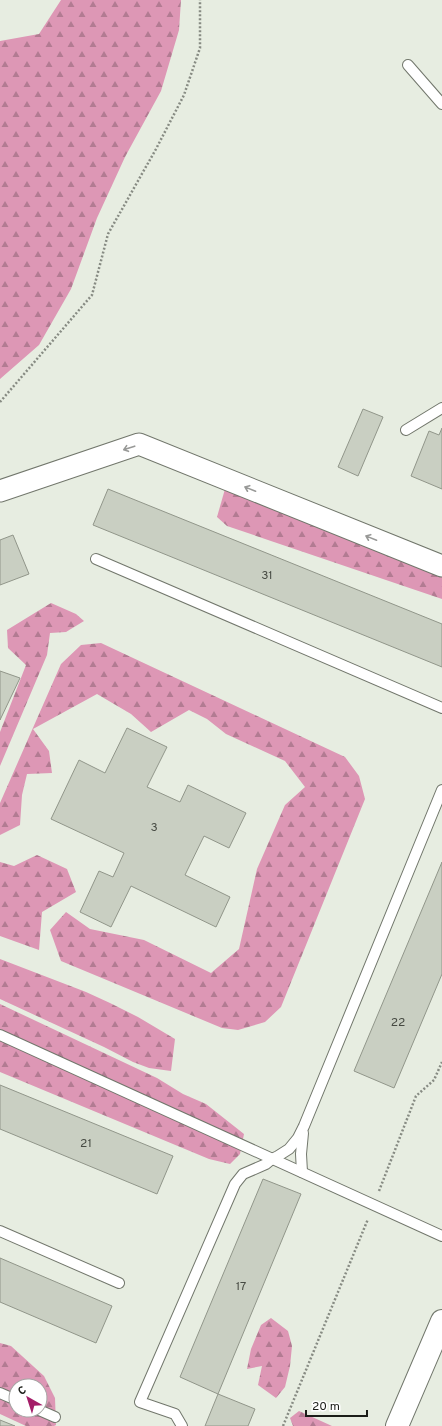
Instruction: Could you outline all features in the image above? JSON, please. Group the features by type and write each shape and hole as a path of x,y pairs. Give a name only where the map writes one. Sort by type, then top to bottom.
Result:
{"street":[{"path":"0,491 139,444 442,566"},
{"path":"397,1426 442,1321"}],"lane":[{"path":"408,65 442,104"},
{"path":"406,430 442,408"},
{"path":"96,559 442,708"},
{"path":"182,1426 175,1414 140,1402 235,1184 243,1174 266,1164 289,1149 298,1138 304,1126 442,790"},
{"path":"0,1035 442,1236"},
{"path":"302,1172 301,1154 304,1126"},
{"path":"0,1231 118,1283"},
{"path":"48,1414 56,1417"}],"path":[{"path":"0,402 92,295 108,234 156,149 184,95 200,48 200,0"},
{"path":"283,1426 374,1205 416,1096 434,1080 442,1062"}],"green space":[{"path":"61,0 181,0 179,30 161,91 125,157 97,218 71,289 39,345 0,379 0,41 39,34"},
{"path":"225,489 442,577 442,599 227,526 217,517"},
{"path":"51,603 76,614 84,621 66,632 50,633 47,655 0,766 0,732 26,665 8,648 7,630"},
{"path":"101,643 345,757 359,776 365,799 281,1007 265,1022 238,1030 222,1028 61,961 50,930 66,912 90,929 144,940 211,973 239,949 257,869 285,805 305,787 285,761 226,734 207,719 189,710 151,732 131,714 97,694 33,729 49,751 52,773 27,774 22,795 20,825 0,835 0,803 61,664 81,645"},
{"path":"37,855 67,869 76,892 42,912 39,950 0,936 0,862 14,866"},
{"path":"0,959 86,992 138,1017 175,1039 171,1071 149,1068 133,1062 0,999"},
{"path":"0,1004 157,1078 183,1094 206,1104 244,1134 240,1154 230,1164 209,1159 0,1072"},
{"path":"271,1318 288,1331 292,1346 290,1366 285,1387 276,1398 258,1385 262,1366 247,1369 251,1349 261,1325"},
{"path":"0,1343 11,1346 45,1378 8,1378 8,1418 0,1414"},
{"path":"48,1384 55,1398 56,1425 26,1426 9,1418 48,1418"},
{"path":"299,1411 332,1426 293,1426 290,1418"}],"building":[{"path":"363,409 383,417 358,476 338,467"},
{"path":"442,428 442,489 411,476 429,431 439,435"},
{"path":"108,489 442,624 442,667 93,525"},
{"path":"13,535 29,574 0,585 0,540"},
{"path":"0,671 20,678 0,720"},
{"path":"127,728 167,747 147,787 180,802 188,785 246,813 229,848 204,836 185,875 230,897 216,927 131,886 111,927 80,912 99,871 113,877 124,853 51,819 79,760 105,773"},
{"path":"442,862 442,974 394,1088 354,1071"},
{"path":"0,1085 173,1156 157,1194 0,1129"},
{"path":"263,1179 301,1194 218,1394 180,1377"},
{"path":"0,1258 112,1306 96,1343 0,1302"},
{"path":"218,1394 255,1409 248,1426 205,1426"},
{"path":"0,1420 15,1426 0,1426"}]}
